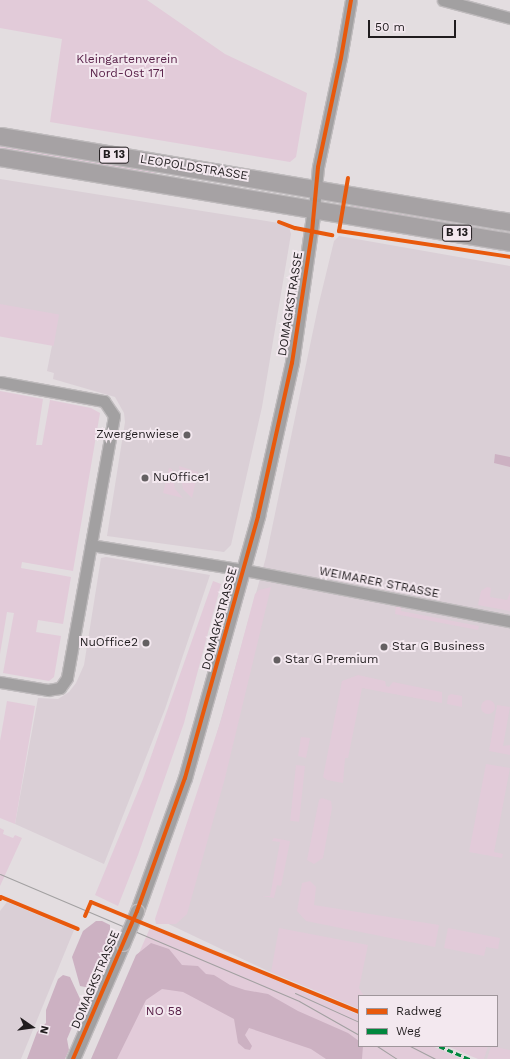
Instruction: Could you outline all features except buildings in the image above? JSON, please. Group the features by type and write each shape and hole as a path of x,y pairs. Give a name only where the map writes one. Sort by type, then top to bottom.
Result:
{"main road":[{"name":"LEOPOLDSTRASSE","path":"0,136 316,189"},
{"name":"LEOPOLDSTRASSE","path":"0,157 314,209"},
{"name":"B 13","path":"316,189 510,222"},
{"name":"B 13","path":"314,209 510,242"}],"street":[{"name":"DOMAGKSTRASSE","path":"73,1059 123,944 185,778 244,570 281,419 326,125 342,58 351,0"},
{"path":"443,0 510,18"},
{"path":"0,382 104,401 110,407 114,416 67,678 60,688 48,690 0,682"},
{"name":"WEIMARER STRASSE","path":"91,545 244,570 510,621"}],"shaded area":[{"path":"0,179 285,224 289,227 291,234 262,407 231,545 224,552 107,536 125,422 124,413 115,397 53,379 54,373 47,371 58,315 0,305"},
{"path":"339,236 510,266 510,1059 484,1059 454,1047 498,1047 498,995 358,995 358,1008 270,972 158,919 206,773 266,557 318,307 334,241"},
{"path":"495,454 510,457 510,467 494,463"},
{"path":"106,557 210,575 165,709 104,864 15,824 38,698 58,699 69,692 76,683 84,665 101,558"},
{"path":"7,902 74,930 21,1059 0,1059 0,911"},
{"path":"96,921 102,921 110,925 110,938 89,986 80,986 72,957 83,931"},
{"path":"151,943 169,949 182,965 198,966 206,974 214,975 230,985 245,990 268,994 298,1011 348,1033 358,1040 358,1047 363,1047 362,1059 326,1059 311,1049 249,1028 245,1035 252,1046 250,1050 245,1049 238,1043 234,1019 183,992 162,989 146,1000 117,1059 91,1059 136,955"},
{"path":"63,975 70,977 81,1001 81,1006 67,1039 69,1050 65,1059 27,1059 37,1032 46,1023 46,1010 58,979"}],"green space":[{"name":"Kleingartenverein Nord-Ost 171","path":"0,0 147,0 225,54 307,93 296,157 290,162 50,122 62,39 0,28"},
{"path":"0,142 164,172 147,174 0,150"},
{"path":"352,205 510,233 509,236 351,208"},
{"path":"0,304 59,314 54,346 0,336"},
{"path":"0,391 43,399 36,445 42,445 50,400 91,408 100,413 73,571 22,562 21,568 71,577 63,624 38,620 36,632 61,636 54,677 49,681 3,673 14,613 7,612 0,654"},
{"path":"179,466 198,472 192,498 183,489"},
{"path":"169,468 172,469 175,489 183,498 163,493"},
{"path":"213,581 221,584 184,723 138,855 118,906 95,895 143,779"},
{"path":"271,587 225,778 187,914 176,924 156,924 155,919 222,717 255,594 259,590"},
{"path":"487,587 491,588 490,597 507,600 510,592 510,611 478,605 481,591"},
{"path":"396,606 401,607 401,611 479,626 478,630 395,614"},
{"path":"358,675 385,681 386,686 389,687 393,682 442,692 442,703 362,688 348,758 345,758 343,783 327,780 323,777 342,681"},
{"path":"451,694 462,696 462,707 447,704 448,696"},
{"path":"488,700 493,702 495,707 493,712 488,714 483,712 481,707 483,702"},
{"path":"7,701 35,706 15,824 0,818 0,741"},
{"path":"497,705 510,707 503,746 510,745 510,755 489,751"},
{"path":"301,737 310,738 306,758 298,756"},
{"path":"486,764 510,768 494,852 503,854 502,858 469,852"},
{"path":"296,765 305,766 299,822 290,821"},
{"path":"322,798 331,801 332,808 323,858 314,864 307,860 319,800"},
{"path":"0,828 4,830 3,834 13,838 15,835 22,838 0,886"},
{"path":"274,838 290,841 281,886 277,885 274,898 262,896 270,896 280,842 272,841"},
{"path":"310,881 316,887 314,905 439,925 435,947 306,921 297,911 302,883"},
{"name":"NO 58","path":"150,928 358,1015 358,1047 434,1047 462,1059 92,1059"},
{"path":"279,928 368,945 359,988 363,995 358,995 358,1009 271,972"},
{"path":"448,928 500,938 498,949 486,947 484,956 444,948"},
{"path":"449,1047 488,1047 484,1059 478,1059"},
{"path":"491,1047 510,1050 510,1059 487,1059"}],"tram line":[{"path":"0,874 299,1001 358,1034"},
{"path":"295,993 358,1022"},
{"path":"379,1047 397,1059"},
{"path":"412,1047 435,1059"}],"marked path":[{"path":"441,1047 470,1059"}],"cycle path":[{"path":"73,1059 137,911 185,778 258,516 292,363 312,232 318,167 341,58 351,0"},
{"path":"348,178 339,231 510,257"},
{"path":"279,222 295,228 332,235"},
{"path":"0,899 1,897 78,929"},
{"path":"85,916 91,902 358,1012"}],"place":[{"name":"Zwergenwiese","path":"187,435"},
{"name":"NuOffice1","path":"145,478"},
{"name":"NuOffice2","path":"146,643"},
{"name":"Star G Business","path":"384,647"},
{"name":"Star G Premium","path":"277,660"}]}
